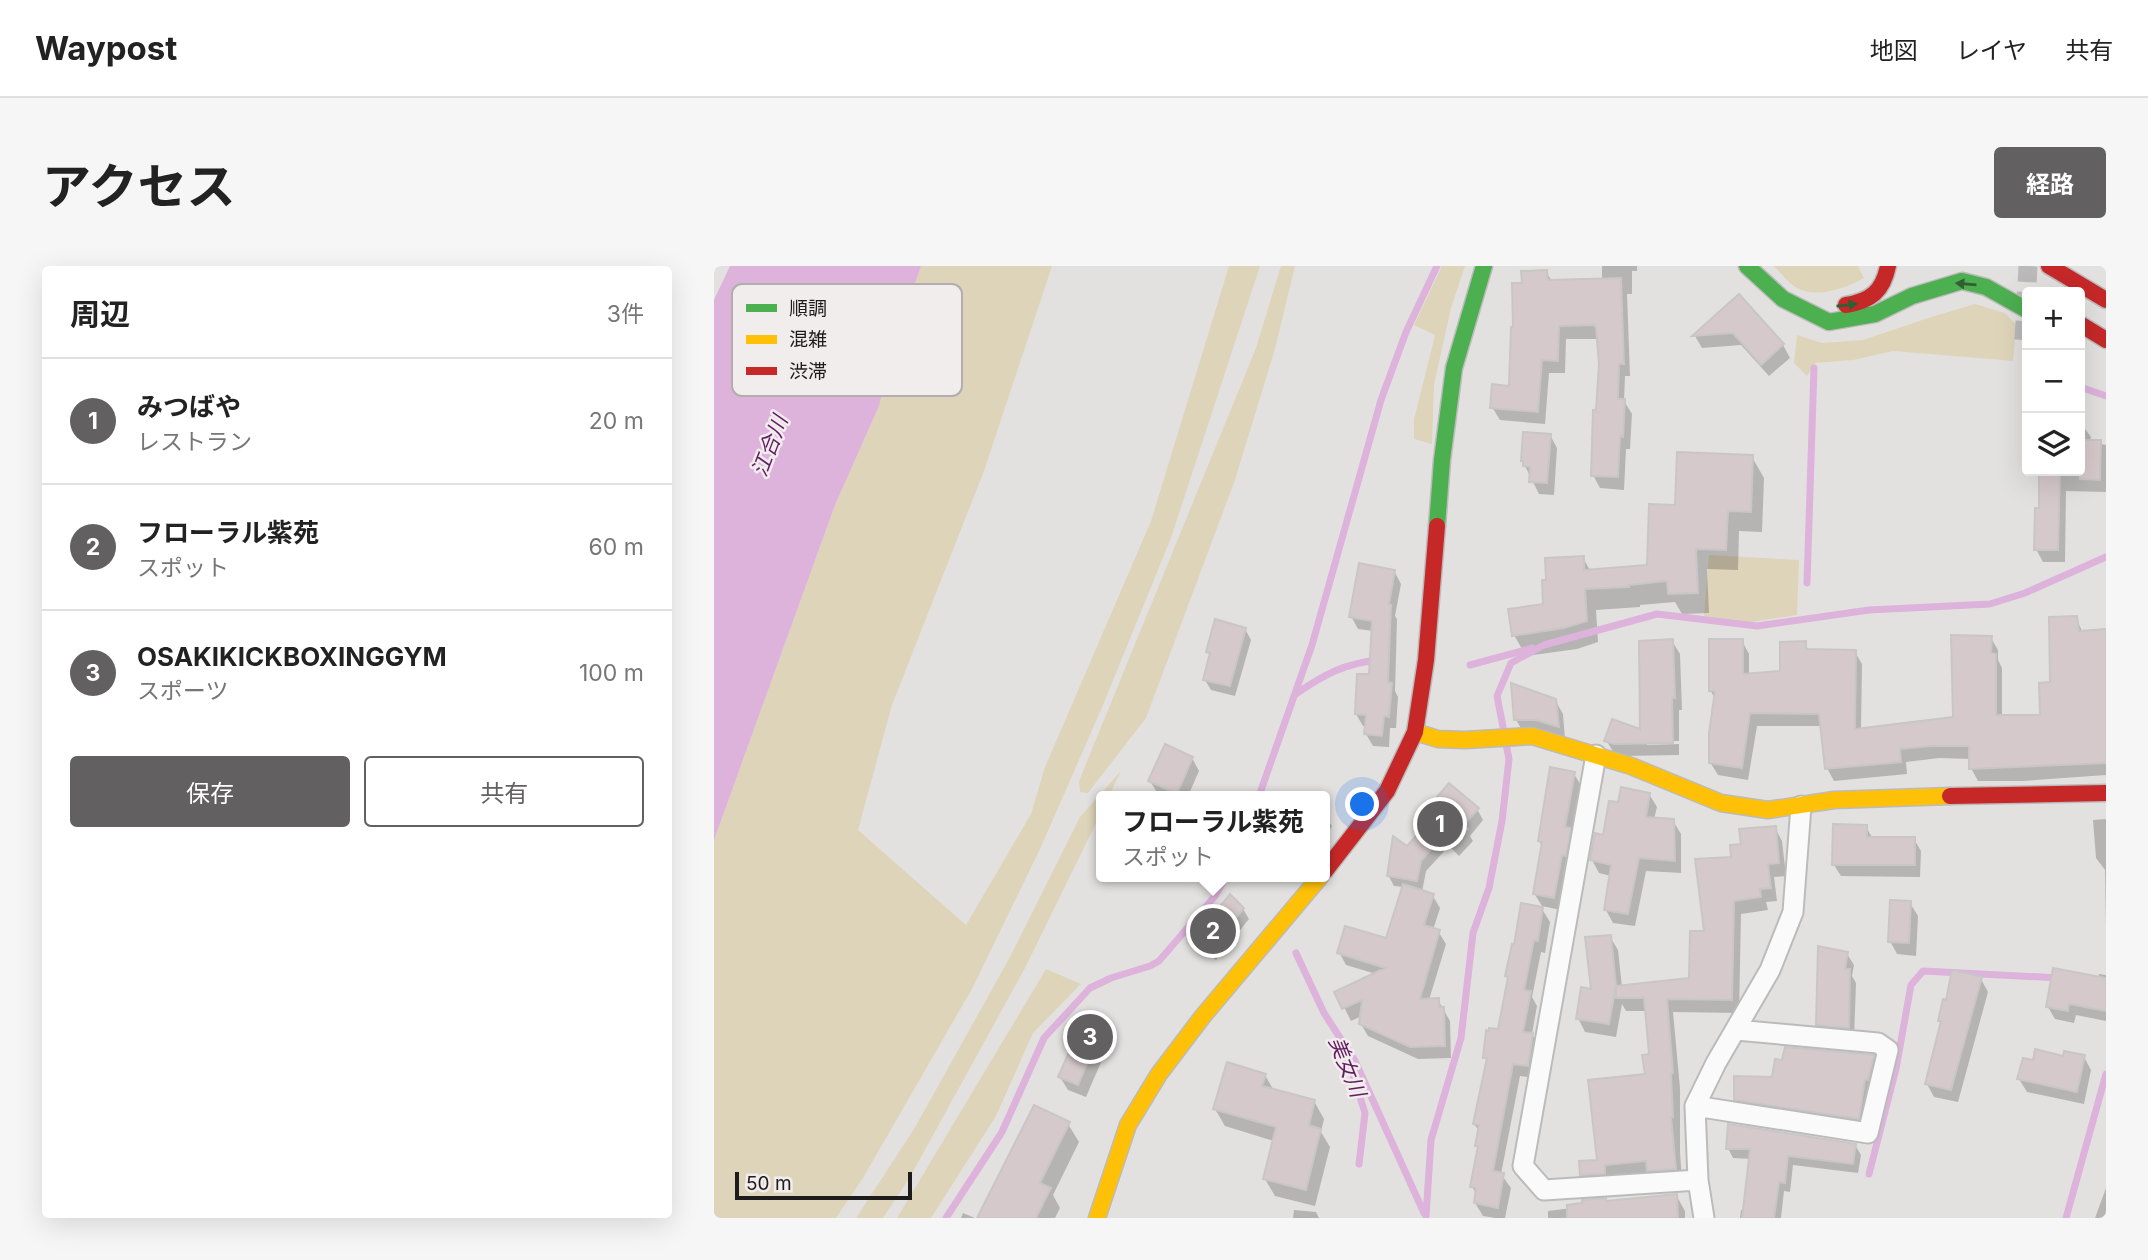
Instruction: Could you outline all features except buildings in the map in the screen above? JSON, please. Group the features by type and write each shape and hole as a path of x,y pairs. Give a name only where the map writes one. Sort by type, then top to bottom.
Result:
{"main road":[{"path":"1330,865 1387,791 1415,732 1426,660 1442,460 1454,368 1484,266"},
{"path":"1747,266 1783,299 1829,322 1875,314 1912,296 1962,281 1986,287 2022,307"},
{"path":"1783,299 1826,307 1867,303 1882,289 1888,266"},
{"path":"2049,266 2106,300"},
{"path":"2085,327 2106,340"},
{"path":"2085,343 2106,355"},
{"path":"1415,732 1438,739 1532,736 1631,766 1721,803 1768,810 1864,798 2106,793"},
{"path":"1097,1218 1128,1125 1159,1074 1202,1016 1316,882"}],"street":[{"path":"1596,755 1523,1167 1544,1190 1699,1180"},
{"path":"1704,1218 1695,1105 1770,970 1793,912 1801,806"},
{"path":"1695,1105 1868,1133 1888,1050 1878,1043 1737,1030"}],"shaded area":[{"path":"921,266 1052,266 984,471 892,705 858,830 966,925 1031,814 1045,767 1151,521 1229,266 1260,266 1171,538 1041,847 973,987 863,1178 836,1218 714,1218 714,840 835,505 882,396 962,396 962,284 915,284"},
{"path":"1281,266 1295,266 1275,349 1235,480 1146,718 1088,793 1080,792 1079,781 1256,348"},
{"path":"1442,266 1465,266 1451,308 1434,385 1432,444 1414,439 1414,419 1435,335 1414,325"},
{"path":"1774,266 1858,266 1864,278 1832,291 1807,292 1792,285"},
{"path":"1975,304 2005,313 2019,328 2013,361 1893,351 1853,360 1815,363 1807,376 1794,363 1797,335 1822,343 1863,340"},
{"path":"1709,555 1799,560 1797,615 1751,622 1704,616"},
{"path":"1121,771 1111,791 1103,791"},
{"path":"1096,799 1096,823 1025,968 910,1177 883,1218 856,1218 914,1129 1010,957 1080,817"},
{"path":"1046,969 1081,984 1033,1033 996,1116 931,1218 897,1218"}],"water":[{"name":"江合川","path":"730,266 921,266 915,284 732,284 732,396 882,396 835,505 714,840 714,300"}],"waterway":[{"path":"1261,791 1312,645 1381,400 1406,332 1437,266"},
{"path":"1807,583 1814,368"},
{"path":"2085,389 2106,396"},
{"path":"1504,732 1497,696 1511,663 1544,645 1657,614 1757,626 1869,610 1990,604 2025,593 2106,557"},
{"path":"1470,665 1533,648"},
{"path":"1296,694 1335,671 1379,660"},
{"path":"1426,1216 1431,1140 1461,1038 1473,933 1489,888 1502,821 1509,759 1506,744"},
{"path":"946,1218 1002,1132 1044,1038 1090,988 1159,961 1215,896 1223,882"},
{"path":"1296,953 1324,1013 1355,1061 1424,1213"},
{"path":"1869,1174 1896,1069 1911,985 1923,971 2060,978"},
{"name":"美女川","path":"1338,1042 1351,1068 1365,1113 1359,1164"},
{"path":"2066,1218 2106,1074"}],"tunnel":[{"path":"2027,287 2028,266"}],"traffic: fast":[{"path":"1437,526 1454,368 1484,266"},
{"path":"1747,266 1783,299 1829,322 1875,314 1912,296 1962,281 1986,287 2022,307"}],"traffic: slow":[{"path":"1415,732 1438,739 1465,740 1532,736 1631,766 1721,803 1768,810 1834,800 1950,796"},
{"path":"1097,1218 1128,1125 1159,1074 1203,1016 1316,882"}],"traffic: jam":[{"path":"1846,305 1862,301 1874,293 1883,282 1888,266"},
{"path":"2049,266 2106,300"},
{"path":"2085,327 2106,340"},
{"path":"1330,865 1387,791 1415,732 1426,660 1437,526"},
{"path":"1950,796 2106,793"}],"place":[{"name":"みつばや","path":"1440,824"},
{"name":"フローラル紫苑","path":"1213,931"},
{"name":"OSAKIKICKBOXINGGYM","path":"1090,1037"}]}
